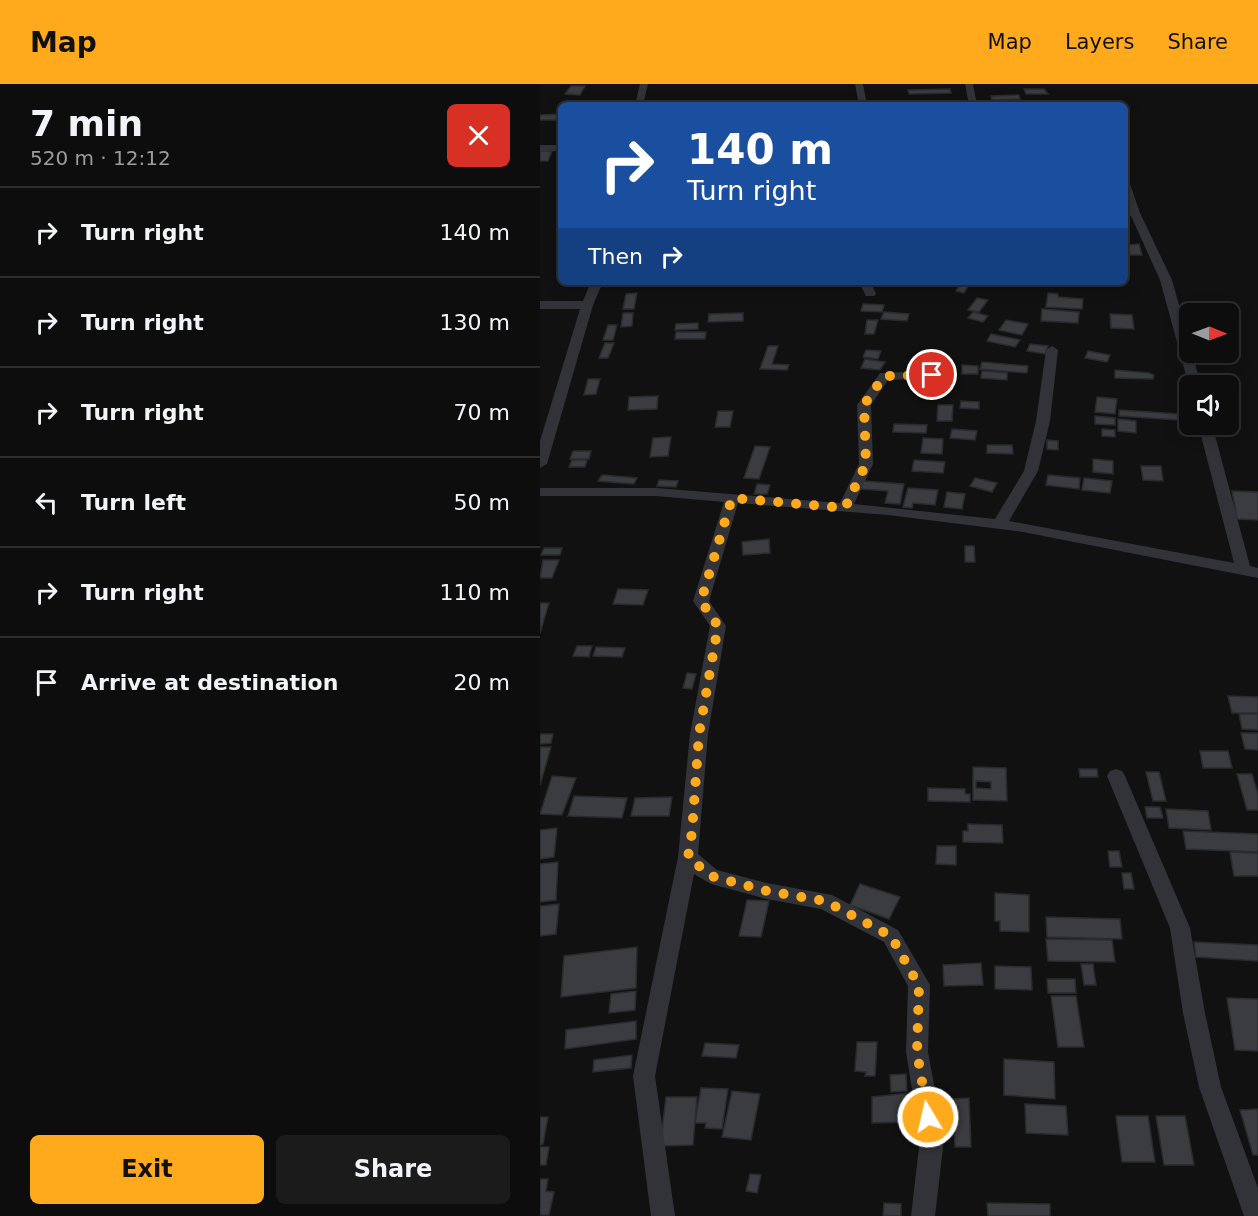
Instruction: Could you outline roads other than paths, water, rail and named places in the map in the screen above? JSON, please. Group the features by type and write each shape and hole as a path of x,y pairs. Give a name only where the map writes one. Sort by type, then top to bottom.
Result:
{"street":[{"path":"640,102 644,84"},
{"path":"859,84 862,102"},
{"path":"969,84 973,102"},
{"path":"540,148 558,148"},
{"path":"1130,213 1166,280 1192,375"},
{"path":"540,464 587,305 596,285"},
{"path":"866,285 870,294"},
{"path":"540,304 587,305"},
{"path":"1000,524 1031,471 1043,421 1052,350"},
{"path":"845,508 866,464 864,405 884,376 932,375"},
{"path":"540,492 656,492 1000,524 1251,571 1208,435"},
{"path":"663,1216 644,1076 688,857 699,734 718,626 701,601 732,498"},
{"path":"1116,776 1180,928 1194,1012 1210,1087 1256,1216"},
{"path":"688,857 711,876 767,891 825,901 891,936 919,986 917,1052 932,1139 923,1216"}]}
